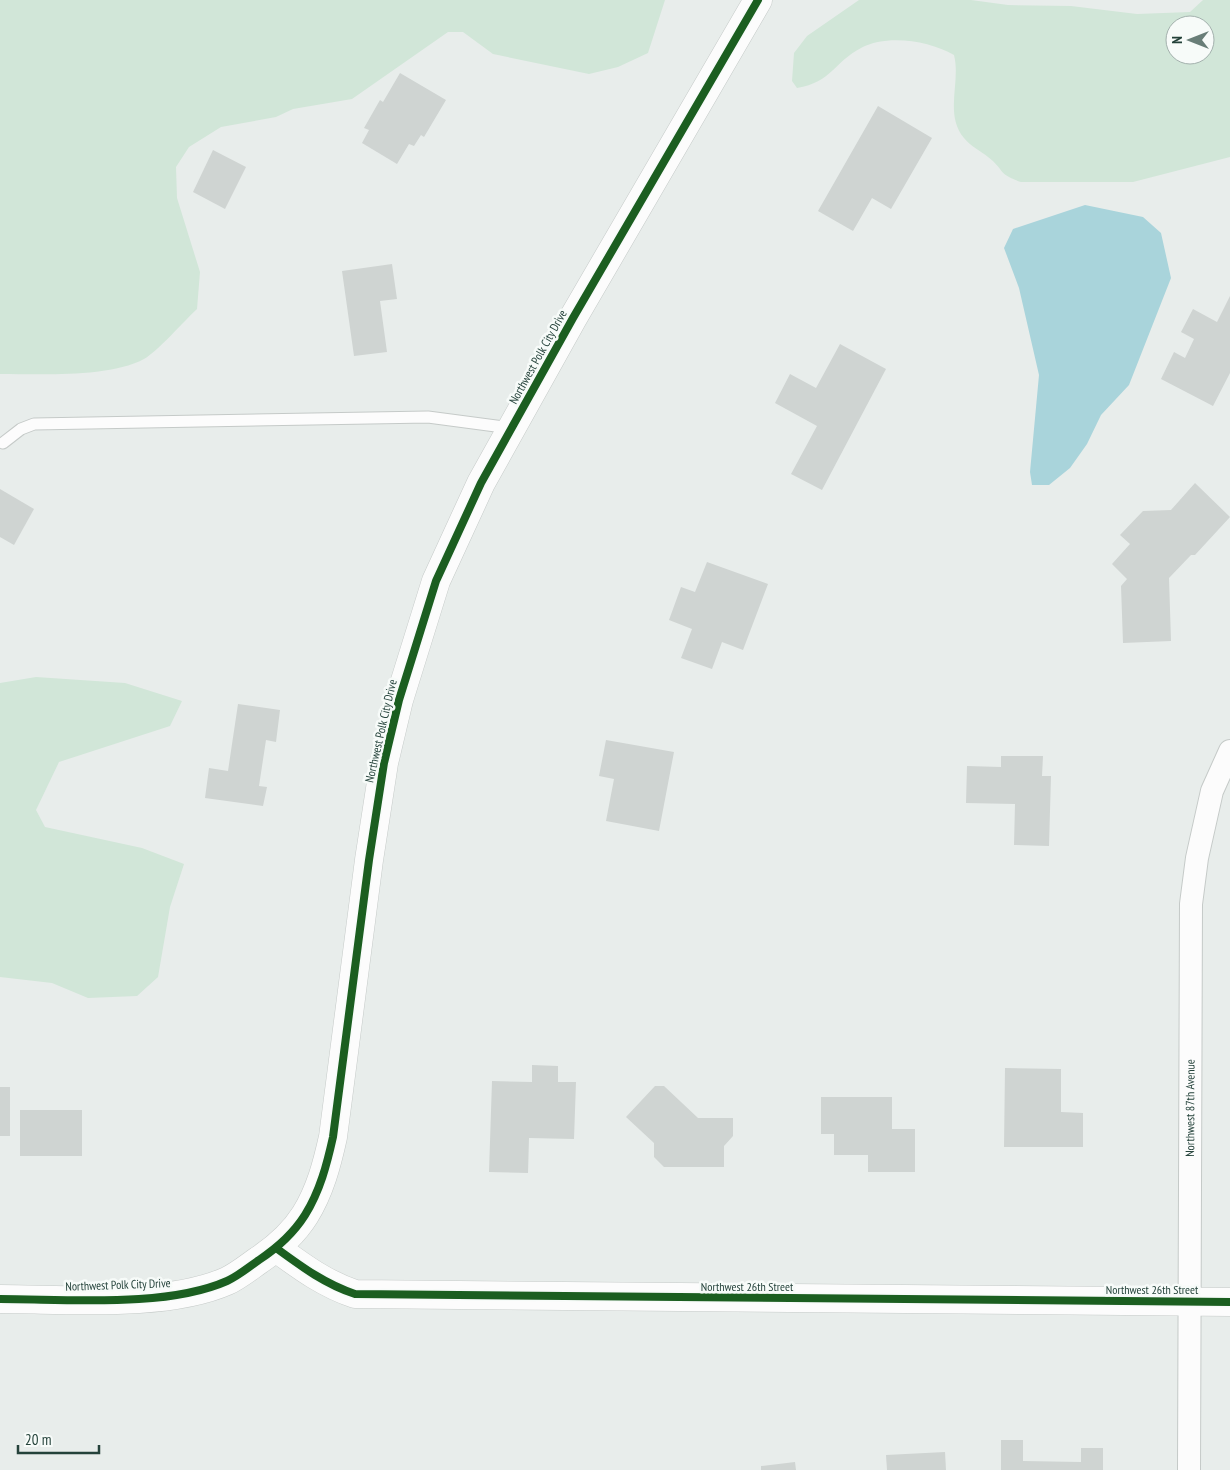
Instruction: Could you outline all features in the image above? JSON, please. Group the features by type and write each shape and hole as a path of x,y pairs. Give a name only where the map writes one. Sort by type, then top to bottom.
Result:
{"street":[{"name":"Northwest Polk City Drive","path":"0,1299 136,1298 182,1294 227,1281 276,1248 294,1231 316,1193 326,1168 333,1137 376,810 403,684 436,581 481,483 511,428 758,0"},
{"name":"Northwest 87th Avenue","path":"1188,1470 1191,904 1197,858 1212,791 1230,751"},
{"name":"Northwest 26th Street","path":"276,1248 332,1287 355,1294 1230,1302"}],"lane":[{"path":"3,443 21,429 34,424 428,417 511,428"}],"green space":[{"path":"0,0 665,0 648,53 618,67 589,74 493,54 463,32 448,32 352,99 293,109 276,117 221,127 189,147 176,167 177,198 200,272 197,309 149,355 129,365 74,374 0,374"},
{"path":"859,0 971,0 1008,5 1071,6 1137,14 1190,12 1203,0 1230,0 1230,157 1133,182 1021,182 1004,174 993,161 966,141 958,129 954,108 956,65 954,55 921,43 896,40 883,41 861,48 852,53 818,81 797,88 792,81 794,53 807,36"},
{"path":"36,677 125,683 182,701 170,726 59,762 36,810 45,827 142,848 184,864 170,907 158,977 137,996 88,998 52,983 0,977 0,683"}],"water":[{"path":"1085,205 1143,217 1161,233 1171,278 1129,385 1101,415 1087,444 1070,468 1049,485 1032,485 1030,472 1039,375 1019,288 1004,248 1013,229"}],"building":[{"path":"400,73 446,100 424,137 421,135 414,146 409,144 397,164 362,143 369,130 364,128 380,100 383,102"},
{"path":"878,106 932,138 891,209 872,198 853,231 818,211"},
{"path":"213,150 246,167 225,209 193,192"},
{"path":"392,264 397,299 380,301 387,352 354,356 342,271"},
{"path":"1230,296 1230,373 1213,406 1161,379 1174,352 1185,358 1194,339 1181,332 1193,309 1217,322"},
{"path":"840,344 886,369 822,490 791,474 817,426 775,403 790,374 816,388"},
{"path":"1195,483 1230,517 1195,555 1191,555 1169,578 1171,641 1123,643 1121,586 1127,579 1112,564 1130,544 1120,535 1143,511 1171,510"},
{"path":"0,489 34,509 14,545 0,537"},
{"path":"707,562 768,584 743,650 722,642 712,669 681,658 692,629 669,620 681,587 695,592"},
{"path":"238,704 280,710 276,742 266,740 259,786 267,787 263,806 205,798 209,768 228,771"},
{"path":"606,740 674,752 659,831 606,821 614,779 599,776"},
{"path":"1001,756 1043,756 1042,776 1051,776 1049,846 1014,845 1015,804 966,803 967,766 1001,767"},
{"path":"532,1065 558,1066 558,1082 576,1082 574,1139 529,1138 528,1173 489,1172 492,1081 532,1082"},
{"path":"1005,1068 1061,1069 1061,1112 1083,1113 1083,1147 1004,1147"},
{"path":"655,1086 664,1086 698,1118 733,1118 733,1136 724,1146 724,1167 664,1167 654,1157 654,1143 626,1117"},
{"path":"0,1087 10,1087 10,1136 0,1136"},
{"path":"821,1097 892,1097 892,1129 915,1129 915,1172 868,1172 868,1155 834,1155 834,1134 821,1134"},
{"path":"20,1110 82,1110 82,1156 20,1156"},
{"path":"1001,1440 1023,1440 1023,1461 1081,1462 1081,1448 1103,1448 1103,1470 1001,1470"},
{"path":"945,1452 946,1470 887,1470 886,1455"},
{"path":"795,1462 796,1470 761,1470 761,1466"}],"cycle path":[{"path":"0,1299 146,1299 202,1290 231,1279 266,1255 290,1234 305,1215 319,1187 333,1137 369,860 384,763 399,700 436,581 481,483 573,318 758,0"},
{"path":"276,1248 324,1280 355,1294 1230,1302"}]}
